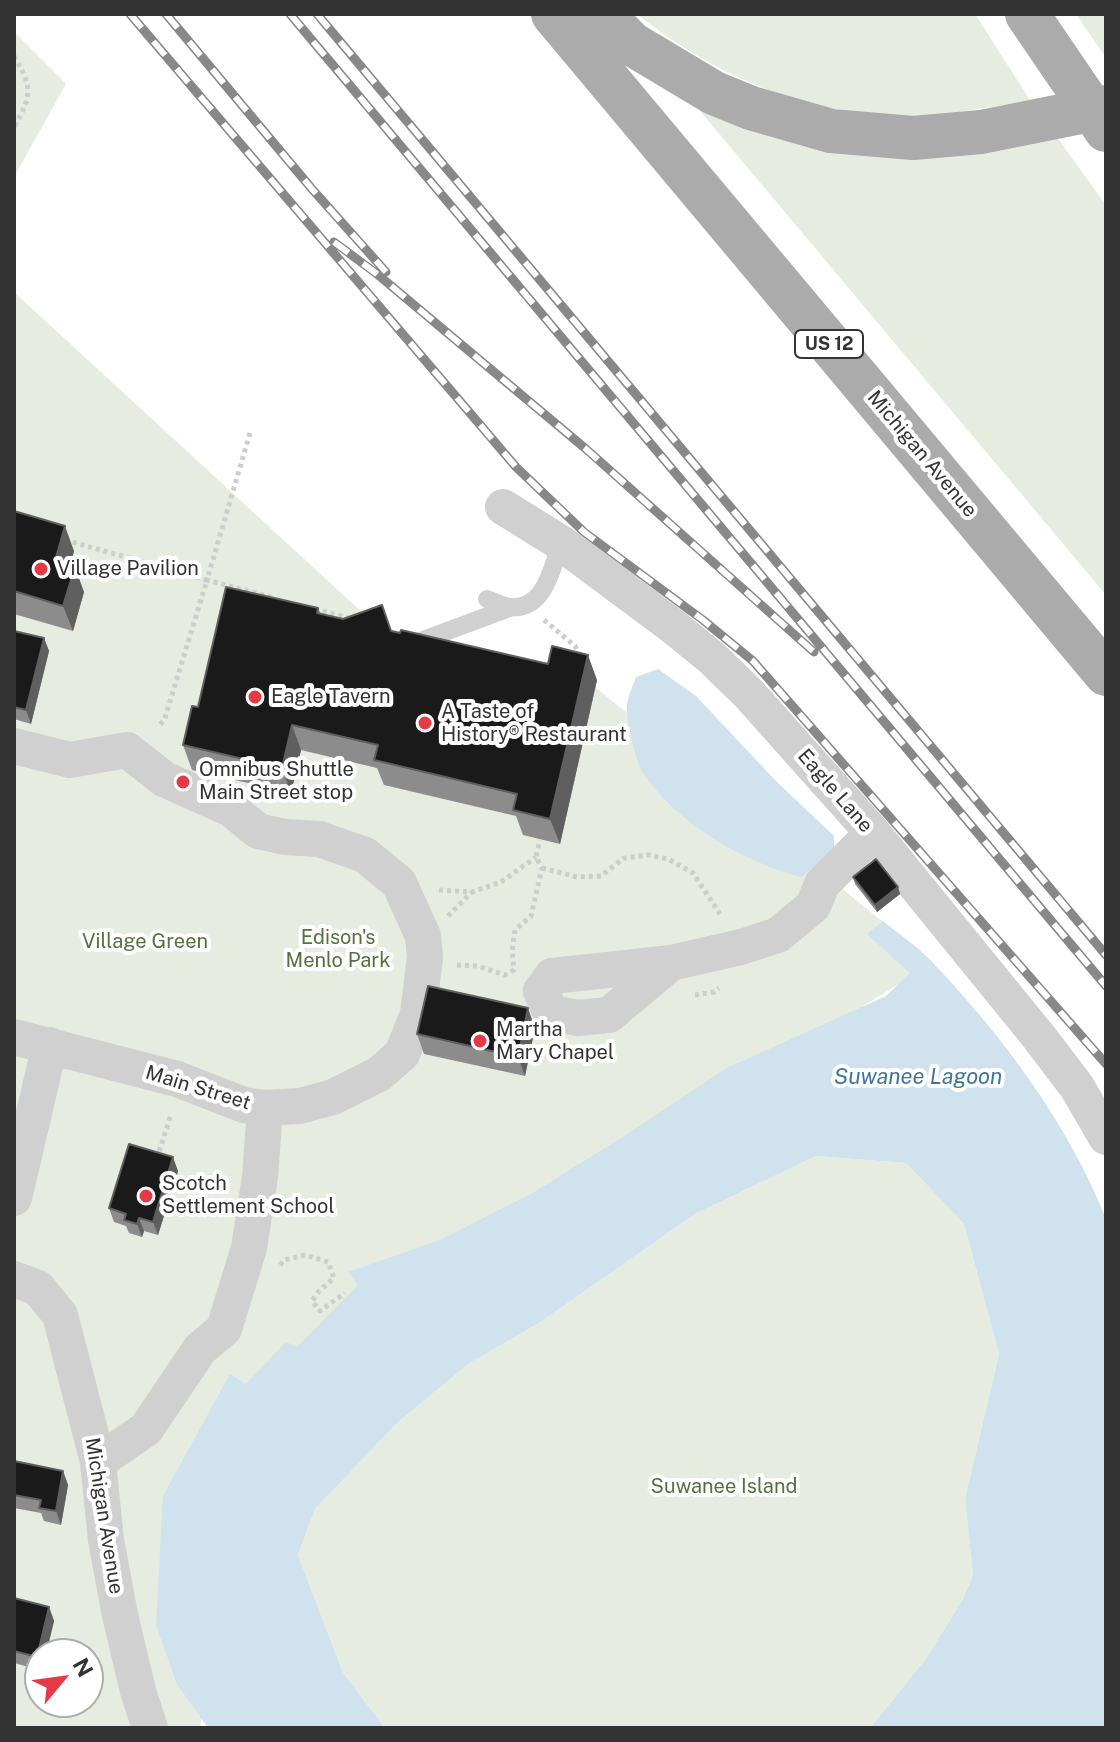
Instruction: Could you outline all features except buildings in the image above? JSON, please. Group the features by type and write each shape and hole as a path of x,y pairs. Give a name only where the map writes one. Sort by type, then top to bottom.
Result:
{"main road":[{"name":"Michigan Avenue","path":"553,14 1106,674"},
{"path":"602,14 632,44 714,93 751,108 831,131 913,138 1101,116 1027,14"}],"street":[{"name":"Eagle Lane","path":"503,507 561,543 712,658 749,694 873,833 1039,1037 1077,1087 1106,1137"},
{"name":"Main Street","path":"14,746 70,760 127,750 164,779 231,809 258,831 285,837 319,839 365,855 399,883 423,936 425,957 418,1014 402,1054 379,1074 333,1097 300,1106 265,1108 229,1101 177,1079 14,1037"},
{"path":"671,963 778,935 813,906 822,884 873,833"},
{"path":"14,1198 50,1045"},
{"path":"98,1462 146,1429 200,1349 224,1329 249,1248 260,1177 265,1108"},
{"name":"Michigan Avenue","path":"14,1279 38,1288 60,1315 98,1462 106,1540 120,1615 150,1728"}],"lane":[{"path":"410,645 521,606 542,592 561,543"},
{"path":"487,599 521,606"}],"path":[{"path":"14,56 24,73 29,101 14,127"},
{"path":"158,726 164,721 250,433"},
{"path":"58,538 278,599"},
{"path":"521,606 575,646 582,660 582,668"},
{"path":"306,607 363,622"},
{"path":"399,883 435,890 472,892 501,882 536,857 540,840"},
{"path":"425,957 458,966 477,966 505,975 514,970 512,951 515,930 531,916 538,895 542,868 536,857"},
{"path":"156,1164 171,1114"},
{"path":"275,1272 284,1260 305,1255 328,1262 334,1278 312,1301 320,1311 345,1293"}],"green space":[{"path":"637,14 975,14 1030,100 918,116 866,114 830,108 761,87 728,72 666,36"},
{"path":"1076,14 1106,14 1106,58"},
{"path":"14,32 66,84 14,177"},
{"path":"690,99 1056,136 1106,205 1106,595"},
{"name":"Edison's Menlo Park","path":"14,292 377,626 583,677 933,963 246,1385 200,1728 14,1728"},
{"name":"Suwanee Island","path":"816,1156 906,1163 964,1224 999,1354 965,1499 973,1573 962,1601 925,1660 870,1728 385,1728 343,1673 298,1555 315,1509 397,1423 468,1364 539,1323 695,1214"}],"water":[{"path":"658,669 696,696 775,780 834,836 834,851 801,877 735,851 674,809 643,773 637,760 627,707 636,677"},
{"name":"Suwanee Lagoon","path":"883,921 929,959 1010,1053 1054,1117 1091,1184 1106,1219 1106,1728 870,1728 925,1660 962,1601 973,1574 965,1499 999,1354 964,1224 906,1163 816,1156 695,1214 539,1323 468,1364 397,1423 315,1509 298,1555 343,1673 385,1728 208,1728 177,1684 156,1625 163,1496 230,1374 246,1384 286,1342 297,1347 358,1285 348,1272 440,1240 531,1194 727,1068 886,996 910,973 867,934"}],"railway":[{"path":"130,14 516,467 584,532 753,661 1106,1064"},
{"path":"166,14 312,189 386,272"},
{"path":"290,14 1106,986"},
{"path":"317,14 1106,955"},
{"path":"334,242 377,274 586,449 814,652"}],"place":[{"name":"Village Pavilion","path":"41,569"},
{"name":"Eagle Tavern","path":"255,697"},
{"name":"A Taste of History® Restaurant","path":"425,723"},
{"name":"Omnibus Shuttle Main Street stop","path":"183,782"},
{"name":"Martha Mary Chapel","path":"480,1041"},
{"name":"Scotch Settlement School","path":"146,1196"}],"park label":[{"name":"Village Green","path":"145,942"}]}
